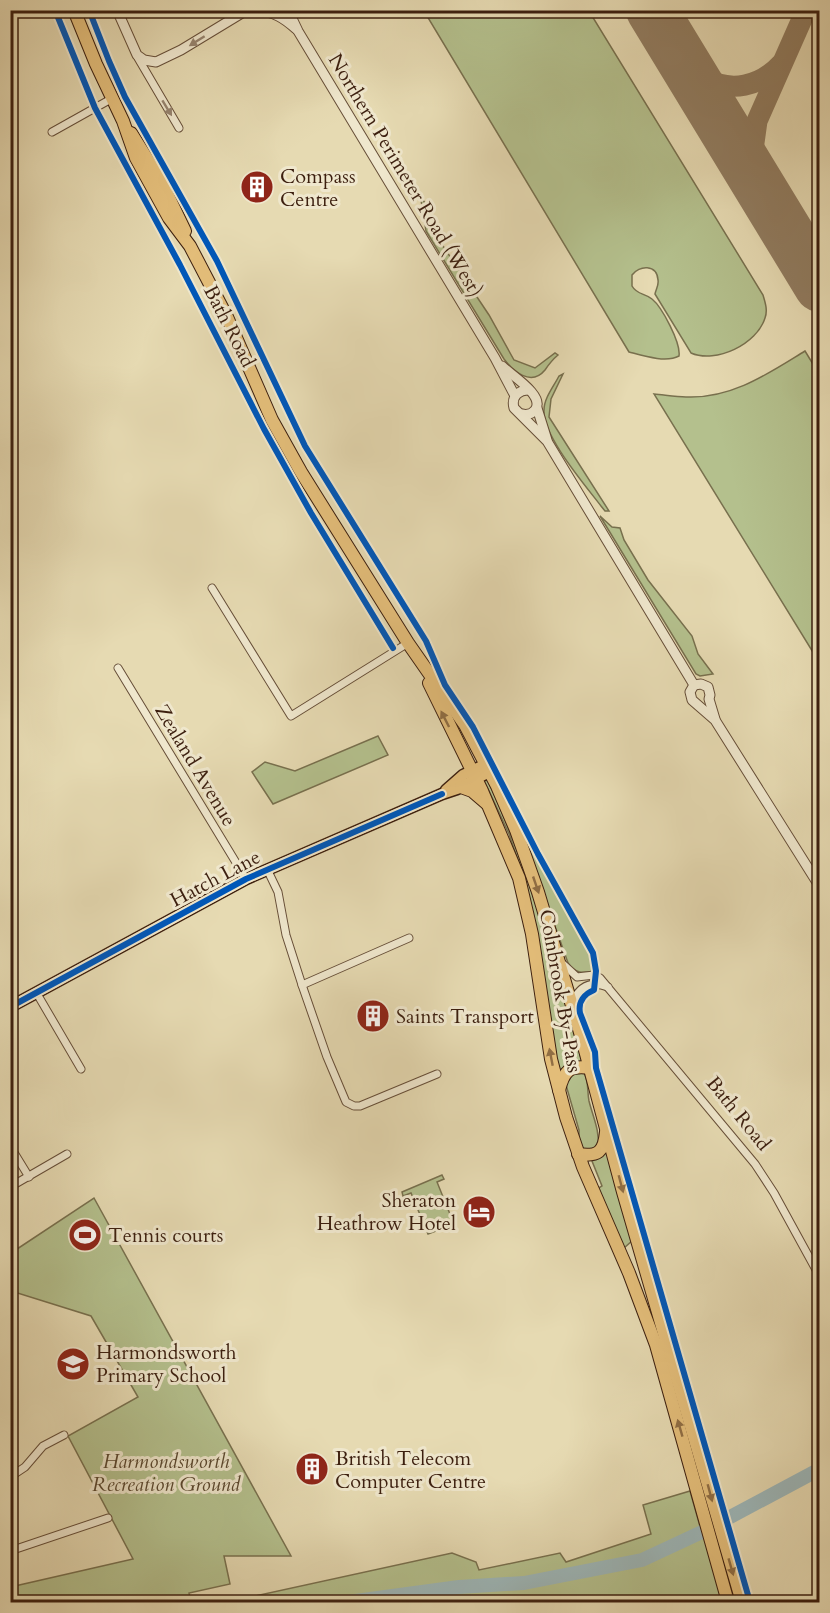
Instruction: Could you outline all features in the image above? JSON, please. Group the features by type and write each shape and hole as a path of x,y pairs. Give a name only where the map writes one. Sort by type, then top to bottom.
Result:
{"highway":[{"name":"Bath Road","path":"74,10 123,122 136,158 170,218 190,246 227,317 272,420 301,472 419,661"},
{"name":"Colnbrook By-Pass","path":"419,661 459,715 488,768 516,830 538,892 742,1602"},
{"name":"Colnbrook By-Pass","path":"419,661 489,806 523,892 532,934 551,1059 559,1091 578,1154 629,1273 656,1345 728,1602"},
{"path":"461,787 477,795 489,806"},
{"path":"559,1091 568,1071 575,1067 590,1068"},
{"path":"578,1154 592,1155 599,1152 604,1144 606,1128"}],"main road":[{"name":"Hatch Lane","path":"10,1007 246,879 461,787 474,775 488,768"},
{"name":"Hatch Lane","path":"442,794 463,775 474,775"}],"street":[{"path":"117,10 137,55 179,128"},
{"path":"257,10 280,16 298,31"},
{"name":"Northern Perimeter Road (West)","path":"288,10 298,31 495,358 515,396"},
{"path":"151,81 153,68 165,59 248,11"},
{"path":"137,55 152,62 165,59"},
{"path":"52,132 111,99"},
{"name":"Northern Perimeter Road (West)","path":"495,358 529,390"},
{"path":"547,441 537,408 536,396 529,390 519,392 515,396 514,408 547,441 694,686"},
{"path":"522,414 530,414 537,408"},
{"path":"212,588 291,716 408,643"},
{"name":"Zealand Avenue","path":"118,668 246,879"},
{"path":"694,686 701,684 708,687 715,720"},
{"path":"694,686 690,696 715,720 819,886"},
{"path":"698,704 703,704 709,699"},
{"path":"267,869 278,892 286,936 302,985 327,1058 346,1102 360,1106 436,1074"},
{"path":"302,985 409,938"},
{"name":"Bath Road","path":"557,957 575,976 596,975 608,987 755,1164 819,1277"},
{"path":"571,1004 578,991 585,986 595,984 608,987"},
{"path":"36,992 81,1069"},
{"path":"10,1146 29,1177"},
{"path":"10,1187 67,1154"},
{"path":"10,1477 25,1467 43,1446 64,1435"},
{"path":"10,1551 108,1518"}],"green space":[{"path":"424,11 589,11 763,295 766,315 754,336 723,354 701,356 691,353 655,294 658,284 657,275 651,269 643,268 632,275 632,286 636,291 652,299 661,309 674,334 679,356 661,359 629,352"},
{"path":"421,200 429,209 430,221 441,243 489,315 514,360 535,368 555,353 558,355 540,375 528,377 523,375 504,359 426,231"},
{"path":"805,351 819,374 819,662 654,394 703,397 719,394 749,383"},
{"path":"563,374 551,399 549,417 609,511 605,511 575,473 557,446 545,420 546,401 559,376"},
{"path":"600,516 612,527 620,528 624,540 648,580 692,636 698,654 713,674 700,676 696,674"},
{"path":"378,736 388,755 273,804 252,772 265,762 295,771"},
{"path":"483,778 488,781 517,849 582,1062 559,1073 519,863 509,834"},
{"path":"519,824 550,884 590,951 595,971 580,972 568,963"},
{"path":"584,1073 598,1141 598,1147 585,1151 579,1143 579,1130 566,1085 570,1074"},
{"path":"607,1149 633,1240 624,1248 597,1189 602,1186 592,1161"},
{"path":"442,1175 444,1179 437,1182 454,1224 428,1234 411,1193 403,1196 402,1192"},
{"name":"Harmondsworth Recreation Ground","path":"94,1198 291,1556 224,1556 230,1584 189,1593 191,1602 11,1602 11,1589 15,1586 133,1559 68,1436 138,1397 91,1316 11,1291 11,1253"},
{"path":"690,1491 701,1530 641,1557 523,1580 459,1584 331,1602 228,1602 452,1553 476,1562 479,1570 560,1553 566,1562 651,1534 643,1505"},
{"path":"702,1532 727,1602 348,1602 459,1587 524,1583 642,1560"}],"waterway":[{"path":"348,1602 459,1587 524,1583 642,1560 702,1532 820,1469"}],"taxiway":[{"path":"762,191 753,150 757,121 806,10"},
{"path":"682,59 701,75 714,82 735,86 764,78 781,64"},
{"path":"795,245 820,261"}],"runway":[{"path":"652,10 820,286"}],"cycle path":[{"path":"55,10 95,108 180,265 264,429 311,513 393,648"},
{"path":"89,10 125,97 217,261 305,446 426,641 445,685 473,727 538,854 593,953 596,971 594,990 582,999 580,1013 595,1052 596,1068 750,1602"},
{"path":"10,1007 246,879 442,794"}],"place":[{"name":"Compass Centre","path":"257,187"},
{"name":"Saints Transport","path":"373,1016"},
{"name":"Sheraton Heathrow Hotel","path":"479,1212"},
{"name":"Tennis courts","path":"85,1235"},
{"name":"Harmondsworth Primary School","path":"73,1364"},
{"name":"British Telecom Computer Centre","path":"312,1469"}]}
